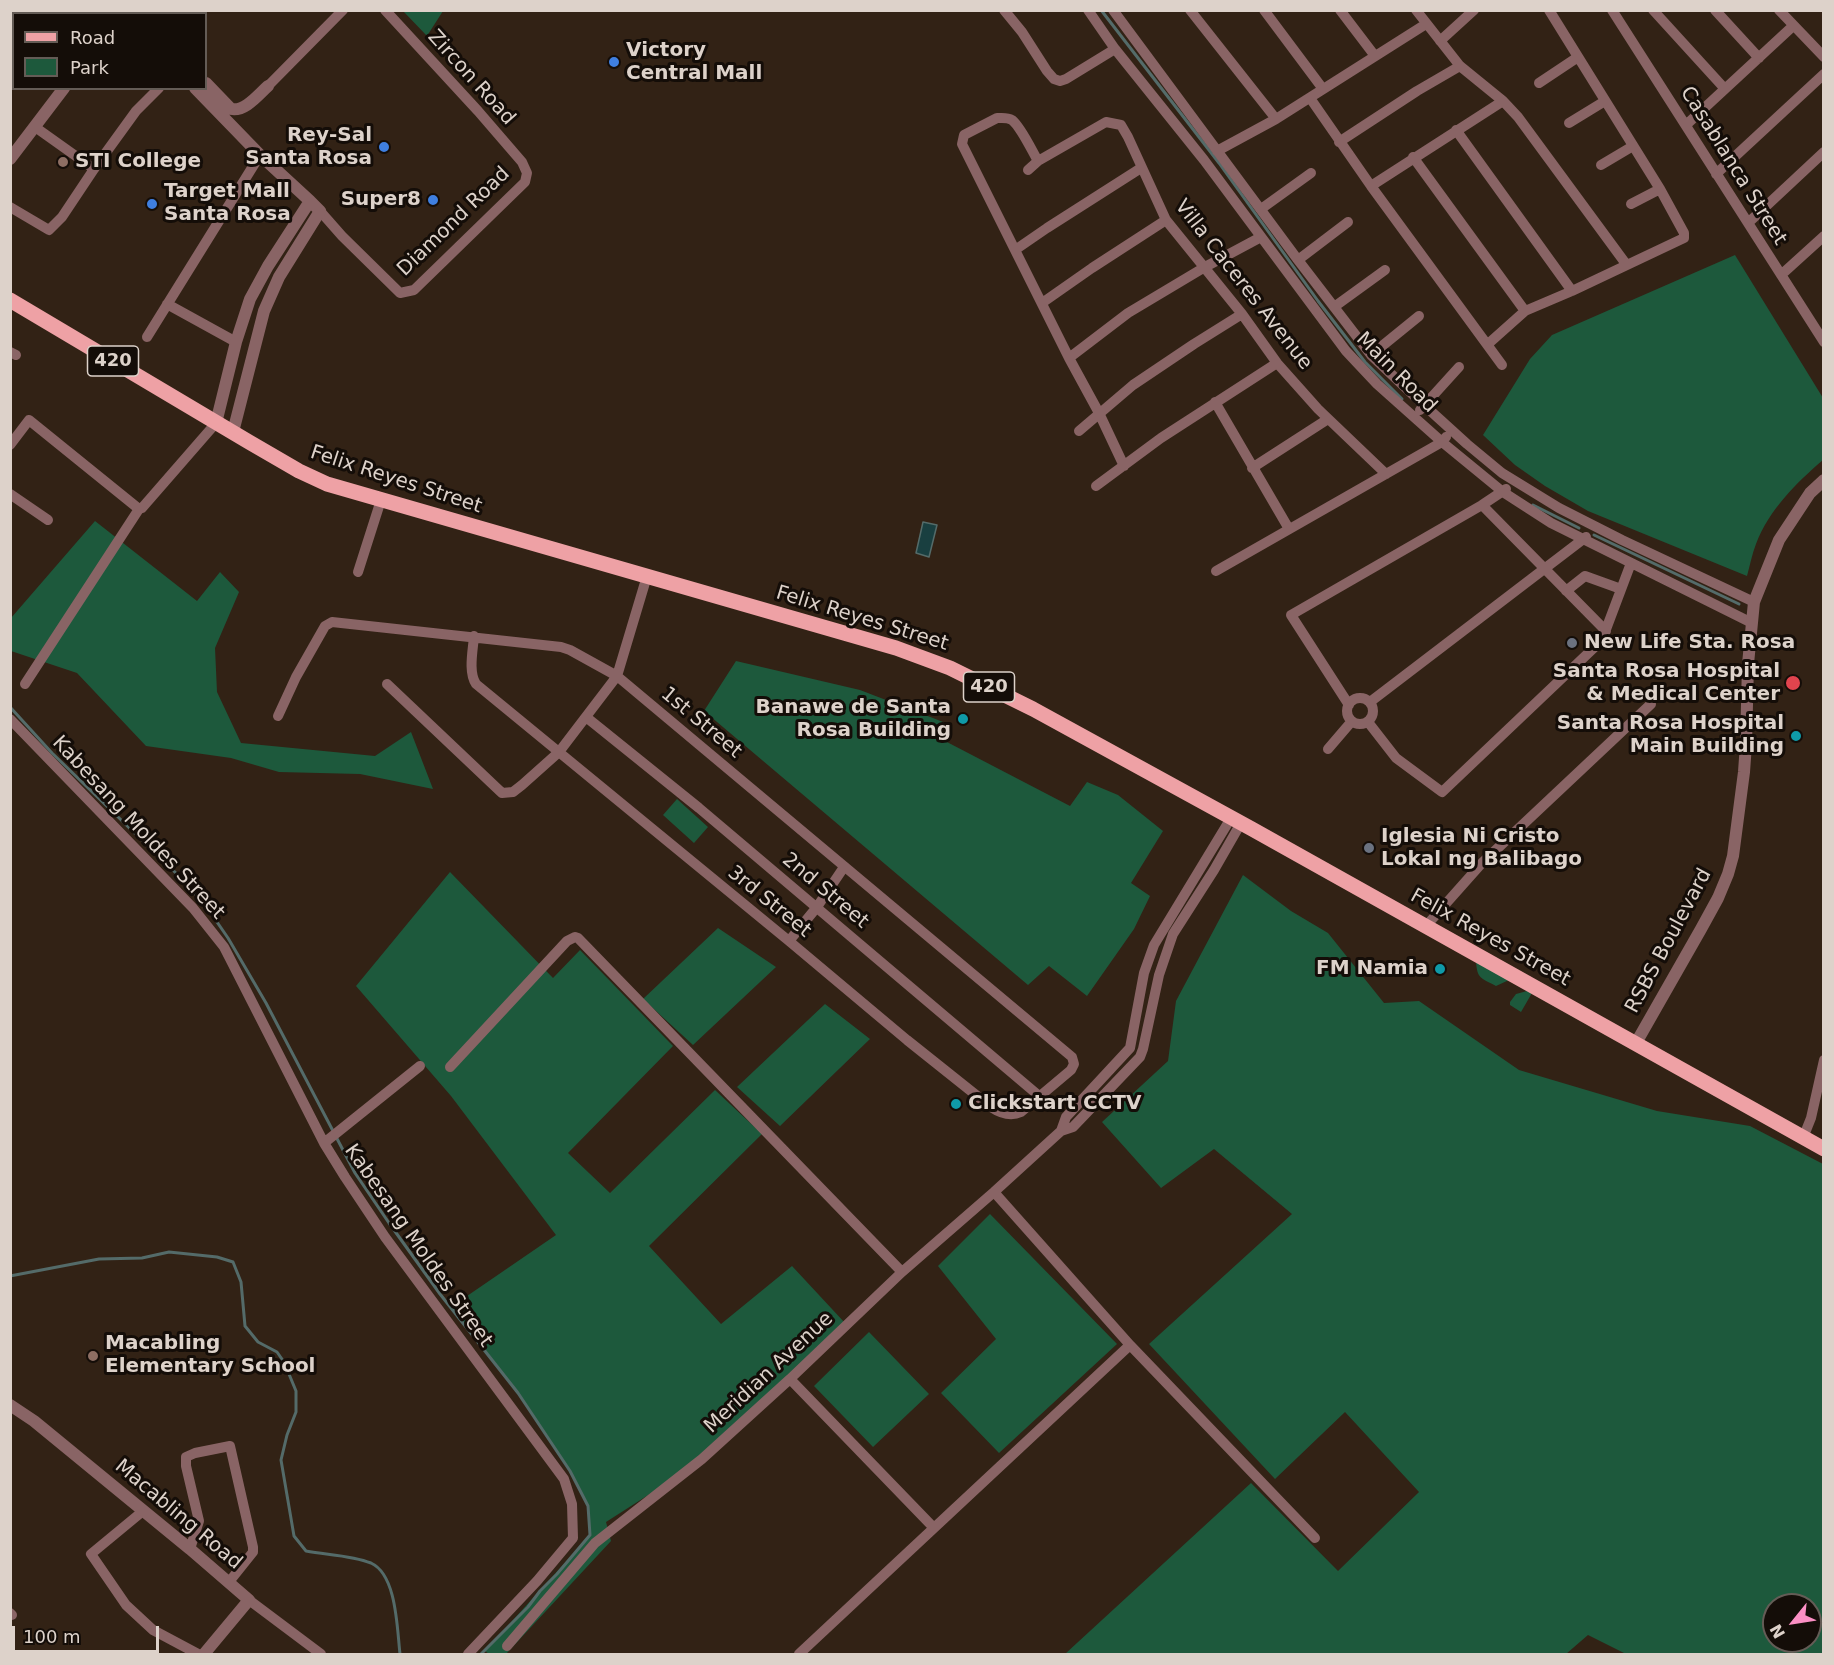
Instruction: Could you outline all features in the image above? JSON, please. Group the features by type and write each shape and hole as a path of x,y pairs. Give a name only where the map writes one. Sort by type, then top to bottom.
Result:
{"main road":[{"name":"Felix Reyes Street","path":"10,300 216,423 299,471 327,484 896,648 950,668 1033,709 1236,820 1824,1149"}],"street":[{"path":"246,140 240,123 243,114 343,10"},
{"name":"Zircon Road","path":"384,10 478,111 522,162 527,172"},
{"path":"1004,10 1054,79 1060,81 1066,79 1115,49"},
{"name":"Main Road","path":"1088,10 1115,49 1204,160 1354,359 1413,417 1503,492 1551,523 1752,623"},
{"name":"Main Road","path":"1113,10 1371,355 1424,405 1502,473 1559,508 1754,603"},
{"path":"1190,10 1276,119"},
{"path":"1264,10 1323,89"},
{"path":"1340,10 1375,56"},
{"path":"1416,10 1460,66 1503,101 1533,136 1626,264"},
{"path":"1440,41 1474,10"},
{"path":"1488,344 1525,311 1684,237 1660,189 1549,10"},
{"name":"Casablanca Street","path":"1612,10 1781,275 1822,335"},
{"path":"1653,10 1725,89"},
{"path":"1715,10 1759,57"},
{"path":"1779,10 1824,57"},
{"path":"1217,151 1276,119 1426,24"},
{"path":"1686,125 1793,26"},
{"path":"1539,82 1578,57"},
{"path":"1339,142 1460,66"},
{"path":"1716,174 1824,74"},
{"path":"207,84 231,109 237,110 268,86"},
{"path":"10,159 62,90"},
{"path":"10,207 49,230 62,217 136,111 157,90"},
{"path":"197,90 260,155 320,211 279,277 264,311 233,432"},
{"path":"1310,98 1339,142 1502,365"},
{"path":"1371,186 1503,101"},
{"path":"1569,123 1605,101"},
{"path":"1038,161 1011,119 997,118 964,135 962,144 1124,466"},
{"name":"Villa Caceres Avenue","path":"1028,170 1038,161 1106,122 1121,125 1166,220 1242,314 1277,363 1328,420 1386,474"},
{"path":"34,127 94,169"},
{"path":"1456,130 1572,291"},
{"path":"1601,165 1633,146"},
{"path":"1748,223 1824,152"},
{"path":"147,337 260,155"},
{"path":"1413,157 1525,311"},
{"path":"1015,250 1141,168"},
{"name":"Diamond Road","path":"320,211 400,293 414,290 519,190 525,182 527,172"},
{"path":"1260,209 1311,173"},
{"path":"1631,204 1660,189"},
{"path":"25,684 139,509 216,423 231,340 268,266 310,201"},
{"path":"1042,303 1166,220"},
{"path":"1298,260 1348,222"},
{"path":"1781,275 1824,236"},
{"path":"1069,358 1128,313 1261,237"},
{"path":"1334,307 1385,270"},
{"path":"167,304 231,340"},
{"path":"1079,430 1133,385 1242,314"},
{"path":"1371,355 1419,316"},
{"path":"1096,486 1161,438 1277,363"},
{"path":"1413,417 1459,367"},
{"path":"1215,402 1289,529"},
{"path":"10,445 29,420 139,509"},
{"path":"1252,468 1328,420"},
{"path":"1216,571 1442,442 1452,430"},
{"path":"1349,705 1291,615 1482,505 1503,492 1514,480"},
{"name":"RSBS Boulevard","path":"1636,1043 1714,906 1728,874 1733,856 1744,772 1748,664 1754,603 1779,540 1810,493 1824,480"},
{"path":"10,494 48,520"},
{"path":"358,572 381,500"},
{"path":"1482,505 1606,632"},
{"path":"1370,702 1584,540 1592,525"},
{"path":"1368,722 1396,758 1442,792 1602,640 1631,562"},
{"path":"387,684 502,793 513,792 559,752 617,676 647,576"},
{"path":"1566,591 1585,576 1621,590"},
{"name":"1st Street","path":"278,716 296,677 328,623 332,622 474,636 570,650 617,676 1072,1057"},
{"name":"3rd Street","path":"474,636 472,672 476,684 907,1040 998,1112 1014,1115 1021,1112 1038,1095 1071,1070 1074,1064 1072,1057"},
{"path":"1360,698 1370,702 1373,712 1368,722 1361,724 1352,721 1348,714 1349,705 1360,698"},
{"path":"1426,926 1482,863 1651,704"},
{"name":"2nd Street","path":"586,717 699,808 1038,1095"},
{"name":"Kabesang Moldes Street","path":"10,719 193,908 224,947 330,1138 345,1177 385,1237 564,1479 572,1504 573,1538 537,1581 468,1654"},
{"path":"1328,749 1352,721"},
{"name":"Meridian Avenue","path":"507,1646 595,1543 702,1459 902,1272 1061,1131 1066,1117 1130,1048 1144,973 1154,945 1236,820"},
{"path":"789,941 844,867"},
{"path":"450,1067 567,941 578,938 902,1272"},
{"path":"1803,1138 1812,1118 1824,1060"},
{"path":"330,1138 420,1066"},
{"path":"994,1192 1130,1345 1315,1538"},
{"path":"799,1654 1130,1345"},
{"path":"790,1379 934,1528"},
{"name":"Macabling Road","path":"10,1405 34,1421 249,1600 321,1654"},
{"path":"190,1549 199,1521 186,1457 230,1446 254,1547 253,1552 229,1582"},
{"path":"143,1511 91,1554 126,1605 153,1630 198,1654"},
{"path":"204,1654 249,1600"}],"green space":[{"path":"403,11 443,11 427,36"},
{"path":"1735,255 1823,398 1823,460 1793,488 1768,520 1756,544 1747,576 1588,511 1515,465 1483,435 1530,359 1552,335"},
{"path":"95,521 197,601 220,572 239,592 215,648 217,692 241,743 375,756 411,732 433,789 360,774 279,772 231,758 146,746 77,673 11,651 11,618"},
{"path":"736,661 860,690 951,725 945,741 1070,806 1087,782 1118,795 1163,831 1131,883 1150,896 1134,929 1087,996 1049,966 1028,985 704,711"},
{"path":"677,799 708,827 694,843 663,815"},
{"path":"450,872 553,978 580,950 673,1046 568,1153 610,1193 715,1090 762,1134 649,1246 721,1324 792,1266 845,1323 703,1460 606,1522 611,1541 506,1654 489,1654 485,1651 590,1535 588,1506 570,1471 518,1394 451,1307 556,1235 451,1096 356,986"},
{"path":"1243,875 1291,911 1328,933 1384,1003 1419,1001 1519,1070 1657,1111 1750,1126 1823,1164 1823,1654 1626,1654 1588,1635 1566,1654 1065,1654 1251,1483 1338,1571 1419,1492 1345,1412 1275,1479 1149,1344 1292,1214 1214,1149 1161,1188 1102,1122 1168,1061 1176,1001"},
{"path":"718,928 776,967 693,1045 643,999"},
{"path":"1476,961 1509,980 1496,986 1487,981 1479,975"},
{"path":"1527,991 1532,993 1521,1012 1510,1005 1516,994"},
{"path":"825,1004 870,1039 780,1126 737,1087"},
{"path":"990,1214 1117,1344 999,1453 941,1393 996,1339 938,1266"},
{"path":"869,1332 929,1394 873,1447 814,1386"}],"water":[{"path":"923,522 937,525 929,557 916,553"}],"waterway":[{"path":"1101,10 1219,163 1318,301 1365,362 1402,399"},
{"path":"1533,505 1579,528"},
{"path":"1594,535 1739,604"},
{"path":"10,707 52,753 181,878 206,906 228,938 266,1003 355,1173 440,1294 518,1393 570,1471 588,1506 590,1535 528,1607 481,1654"},
{"path":"10,1276 99,1259 142,1258 169,1252 217,1257 233,1262 241,1282 245,1326 258,1342 277,1352 284,1362 296,1391 296,1412 281,1460 294,1536 306,1551 355,1558 371,1563 380,1569 391,1590 400,1654"}],"place":[{"name":"Victory Central Mall","path":"614,62"},
{"name":"Rey-Sal Santa Rosa","path":"384,147"},
{"name":"STI College","path":"63,162"},
{"name":"Super8","path":"433,200"},
{"name":"Target Mall Santa Rosa","path":"152,204"},
{"name":"New Life Sta. Rosa","path":"1572,643"},
{"name":"Santa Rosa Hospital & Medical Center","path":"1793,683"},
{"name":"Banawe de Santa Rosa Building","path":"963,719"},
{"name":"Santa Rosa Hospital Main Building","path":"1796,736"},
{"name":"Iglesia Ni Cristo Lokal ng Balibago","path":"1369,848"},
{"name":"FM Namia","path":"1440,969"},
{"name":"Clickstart CCTV","path":"956,1104"},
{"name":"Macabling Elementary School","path":"93,1356"}]}
